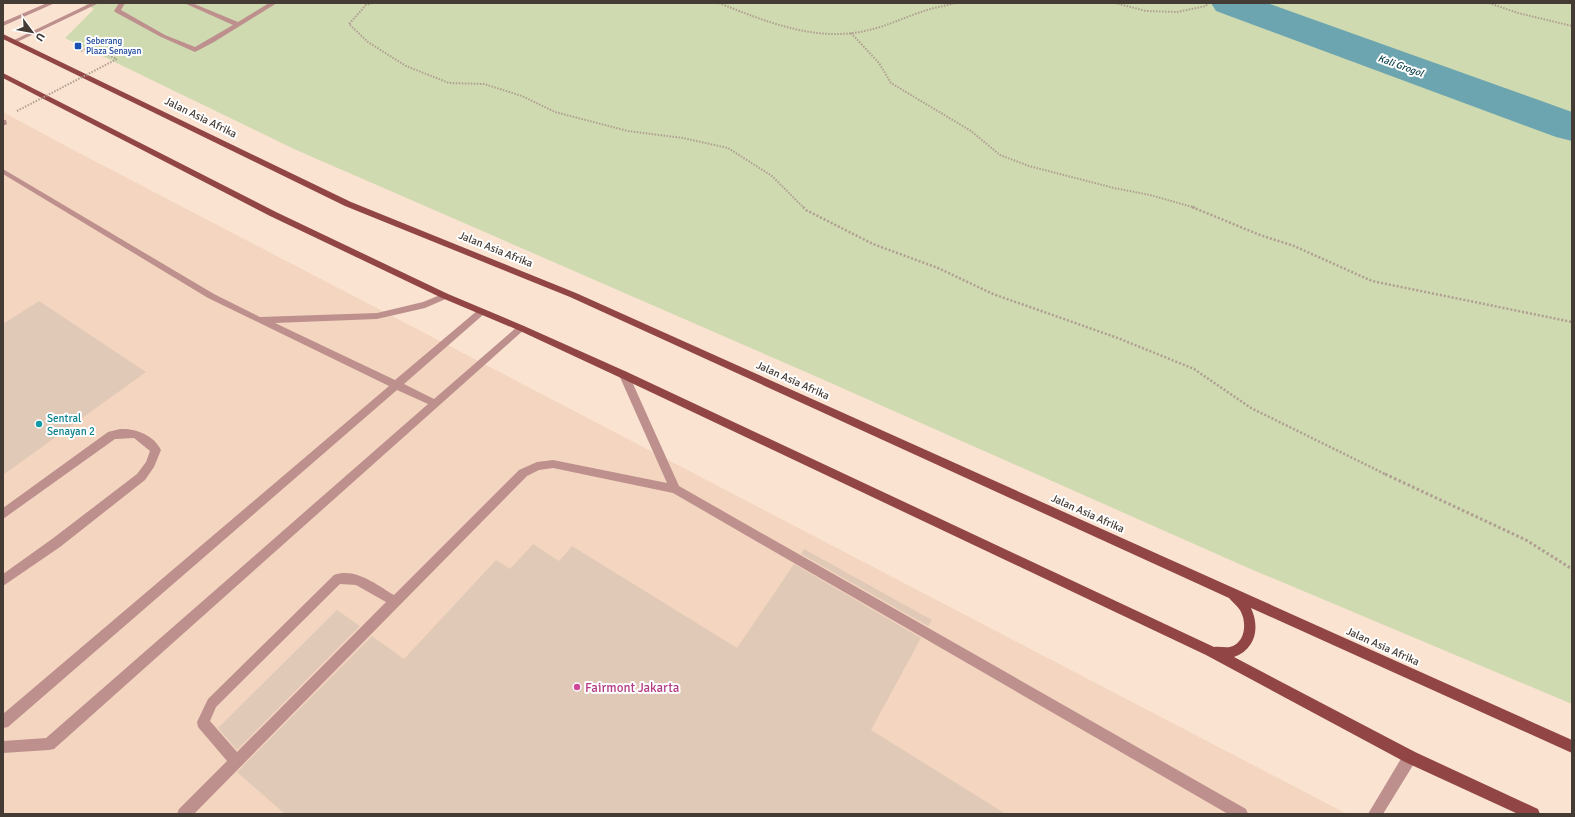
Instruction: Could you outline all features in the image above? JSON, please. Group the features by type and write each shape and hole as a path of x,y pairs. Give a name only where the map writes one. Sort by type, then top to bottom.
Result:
{"main road":[{"name":"Jalan Asia Afrika","path":"3,36 348,204 574,295 1572,747"},
{"path":"3,47 14,41"},
{"path":"3,75 272,214 446,296 624,375 1210,651 1410,757 1533,814"},
{"path":"1210,651 1229,653 1243,645 1250,636 1250,621 1244,606 1232,592"}],"lane":[{"path":"3,24 52,3"},
{"path":"14,41 96,3"},
{"path":"122,3 117,11 163,36 195,50 274,3"},
{"path":"187,3 238,25"},
{"path":"3,171 211,296 434,403"},
{"path":"259,320 377,316 425,306 446,296"},
{"path":"3,722 481,312"},
{"path":"3,747 49,744 434,403 521,328"},
{"path":"624,375 675,489"},
{"path":"3,514 112,435 126,432 140,435 156,450 150,464 141,477 56,543 3,581"},
{"path":"184,814 523,473 537,466 553,464 675,489 1241,814"},
{"path":"236,761 203,722 212,702 338,579 356,580 395,601"},
{"path":"1375,814 1410,757"}],"path":[{"path":"372,3 366,5 349,24 368,42 406,66 449,83 484,84 522,96 554,112 628,131 683,138 728,148 772,176 806,210 873,244 938,268 993,294 1115,338 1194,369 1251,408 1371,467 1526,540 1572,569"},
{"path":"719,3 765,22 791,29 836,35 868,30 922,11 956,3"},
{"path":"1116,3 1146,11 1161,12 1177,12 1206,6 1208,3"},
{"path":"1489,3 1518,13 1572,26"},
{"path":"851,33 879,63 891,83 971,130 1000,155 1029,166 1114,188 1150,195 1199,209 1260,235 1294,246 1372,281 1572,322"},
{"path":"17,112 117,59 90,47"}],"shaded area":[{"path":"3,112 62,144 1347,814 3,814"}],"green space":[{"path":"82,3 1572,3 1572,704 1246,567 815,376 294,149 65,38 94,9"}],"building":[{"name":"Sentral Senayan 2","path":"39,301 146,372 3,475 3,324"},
{"name":"Fairmont Jakarta","path":"533,544 559,561 572,546 737,648 794,564 921,638 871,730 1006,814 285,814 237,772 372,636 404,659 496,560 510,569"},
{"path":"804,549 932,620 928,626 801,554"},
{"path":"337,610 360,626 237,750 218,728"}],"waterway":[{"name":"Kali Grogol","path":"1230,3 1572,127"}],"place":[{"name":"Seberang Plaza Senayan","path":"78,46"},
{"name":"Sentral Senayan 2","path":"39,424"},
{"name":"Fairmont Jakarta","path":"577,687"}]}
